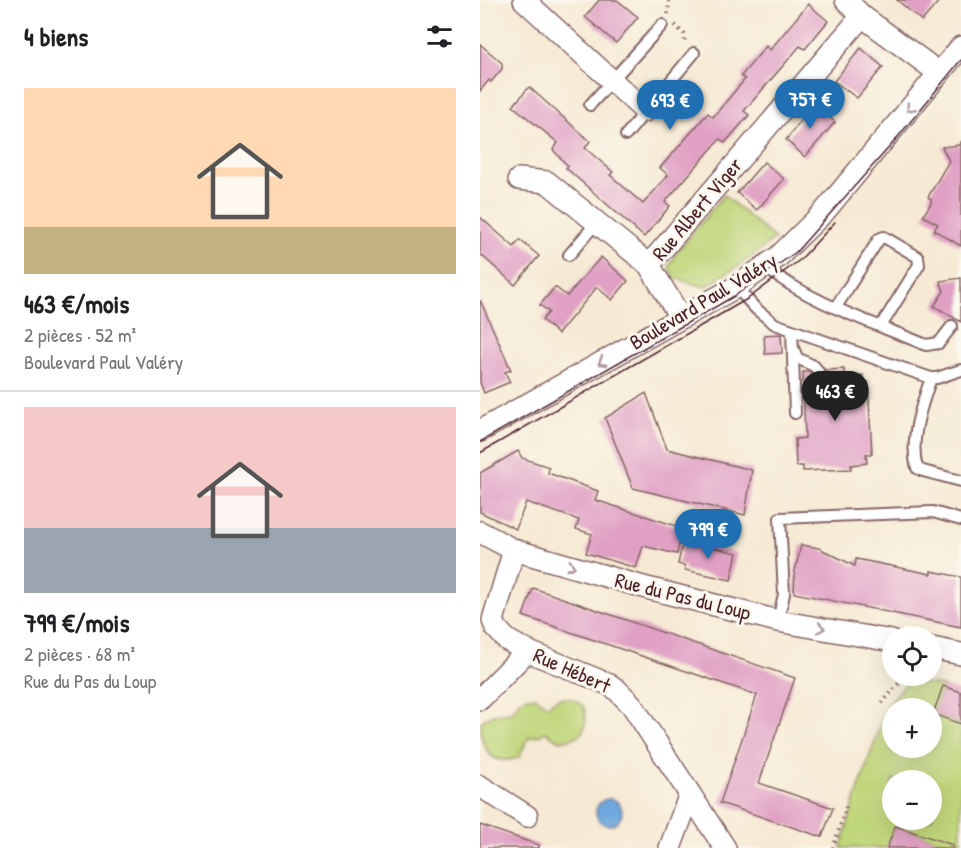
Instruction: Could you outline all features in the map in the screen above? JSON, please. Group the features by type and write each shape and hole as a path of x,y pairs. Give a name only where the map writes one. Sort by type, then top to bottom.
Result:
{"street":[{"path":"524,0 645,111"},
{"path":"846,0 862,16 939,73"},
{"name":"Rue Albert Viger","path":"680,317 649,265 862,16"},
{"name":"Boulevard Paul Valéry","path":"480,430 736,287 765,267 797,240 824,212 961,47"},
{"path":"519,179 547,182 649,265"},
{"name":"Rue du Pas du Loup","path":"480,532 514,550 647,588 778,621 882,639"},
{"name":"Rue Hébert","path":"514,550 493,620 496,628 507,640 527,651 547,657 616,689 632,705 728,847"},
{"path":"942,650 961,654"},
{"path":"480,699 527,651"},
{"path":"480,786 526,816"},
{"path":"670,848 690,794"}],"lane":[{"path":"590,105 664,22"},
{"path":"626,135 694,53"},
{"path":"569,255 597,222"},
{"path":"836,307 879,239 884,237 918,257 919,265 881,326"},
{"path":"765,267 786,283 926,345 939,343 952,326"},
{"path":"736,287 775,324 931,378 961,370"},
{"path":"792,330 795,413"},
{"path":"792,347 796,358 818,370"},
{"path":"931,378 916,436 914,456 917,468 961,481"},
{"path":"778,621 784,594 780,518 933,512 961,520"}],"path":[{"path":"664,22 684,34 685,45 694,53"},
{"path":"886,698 897,686"},
{"path":"833,848 847,804"}],"green space":[{"path":"724,195 775,239 742,264 705,287 674,278 669,267 677,252"},
{"path":"904,686 943,686 939,698 893,698"},
{"path":"535,697 548,706 561,698 575,701 584,707 585,727 579,735 568,740 560,741 545,732 529,737 519,757 510,760 495,758 483,741 481,722 493,714 512,712 520,700"},
{"path":"942,717 961,724 961,848 907,830 942,830 942,770 882,770 882,830 894,830 887,848 841,848 882,720 882,758 942,758"}],"water":[{"path":"609,799 619,802 622,812 619,822 609,825 599,822 596,812 599,802"}],"building":[{"path":"599,0 617,0 638,17 616,43 585,17"},
{"path":"897,0 940,0 922,21"},
{"path":"808,4 828,21 805,49 800,46 744,111 749,115 725,143 720,139 665,202 670,206 644,237 566,168 568,166 553,150 558,143 513,106 529,87 590,141 585,148 613,172 610,175 643,204 668,175 660,168 708,113 713,117 745,79 741,76 766,46 770,50"},
{"path":"480,44 502,63 502,69 480,91"},
{"path":"861,48 883,67 857,98 834,81"},
{"path":"814,103 835,122 805,157 786,140"},
{"path":"961,142 961,246 934,230 938,224 923,216 931,203 928,197 949,161 942,147 959,145"},
{"path":"764,162 784,179 757,210 737,193"},
{"path":"480,217 514,247 520,240 539,256 515,285 480,254"},
{"path":"601,257 628,281 612,300 597,287 558,334 542,320 549,312 540,305 555,287 567,296"},
{"path":"961,278 961,322 934,306 944,291 940,281"},
{"path":"480,300 511,370 505,372 510,382 484,393 480,382"},
{"path":"781,334 782,353 765,354 764,335"},
{"path":"844,369 844,376 863,375 863,382 868,382 872,454 866,454 867,463 851,465 851,469 803,471 803,466 796,466 795,439 805,438 803,372 809,372 815,378 819,378 823,376 825,370"},
{"path":"646,393 667,449 752,470 745,515 633,488 605,418"},
{"path":"518,451 522,458 549,467 548,473 598,491 595,500 683,528 677,554 643,546 636,568 586,553 592,534 576,529 579,520 526,502 516,529 480,512 480,473"},
{"path":"683,541 737,553 731,580 685,570 685,566 678,564"},
{"path":"801,545 819,548 855,566 856,559 931,574 931,571 961,577 961,627 794,593 795,571"},
{"path":"533,588 795,678 759,783 833,808 822,837 720,803 757,695 523,616"},
{"path":"943,686 961,692 961,724 942,717 942,698 939,698"},
{"path":"480,825 539,845 539,848 480,848"},
{"path":"894,830 907,830 953,845 953,848 887,848"}],"tram line":[{"path":"480,442 736,295 796,252 893,143 961,60"},
{"path":"480,453 749,298 801,259 835,222"}]}
